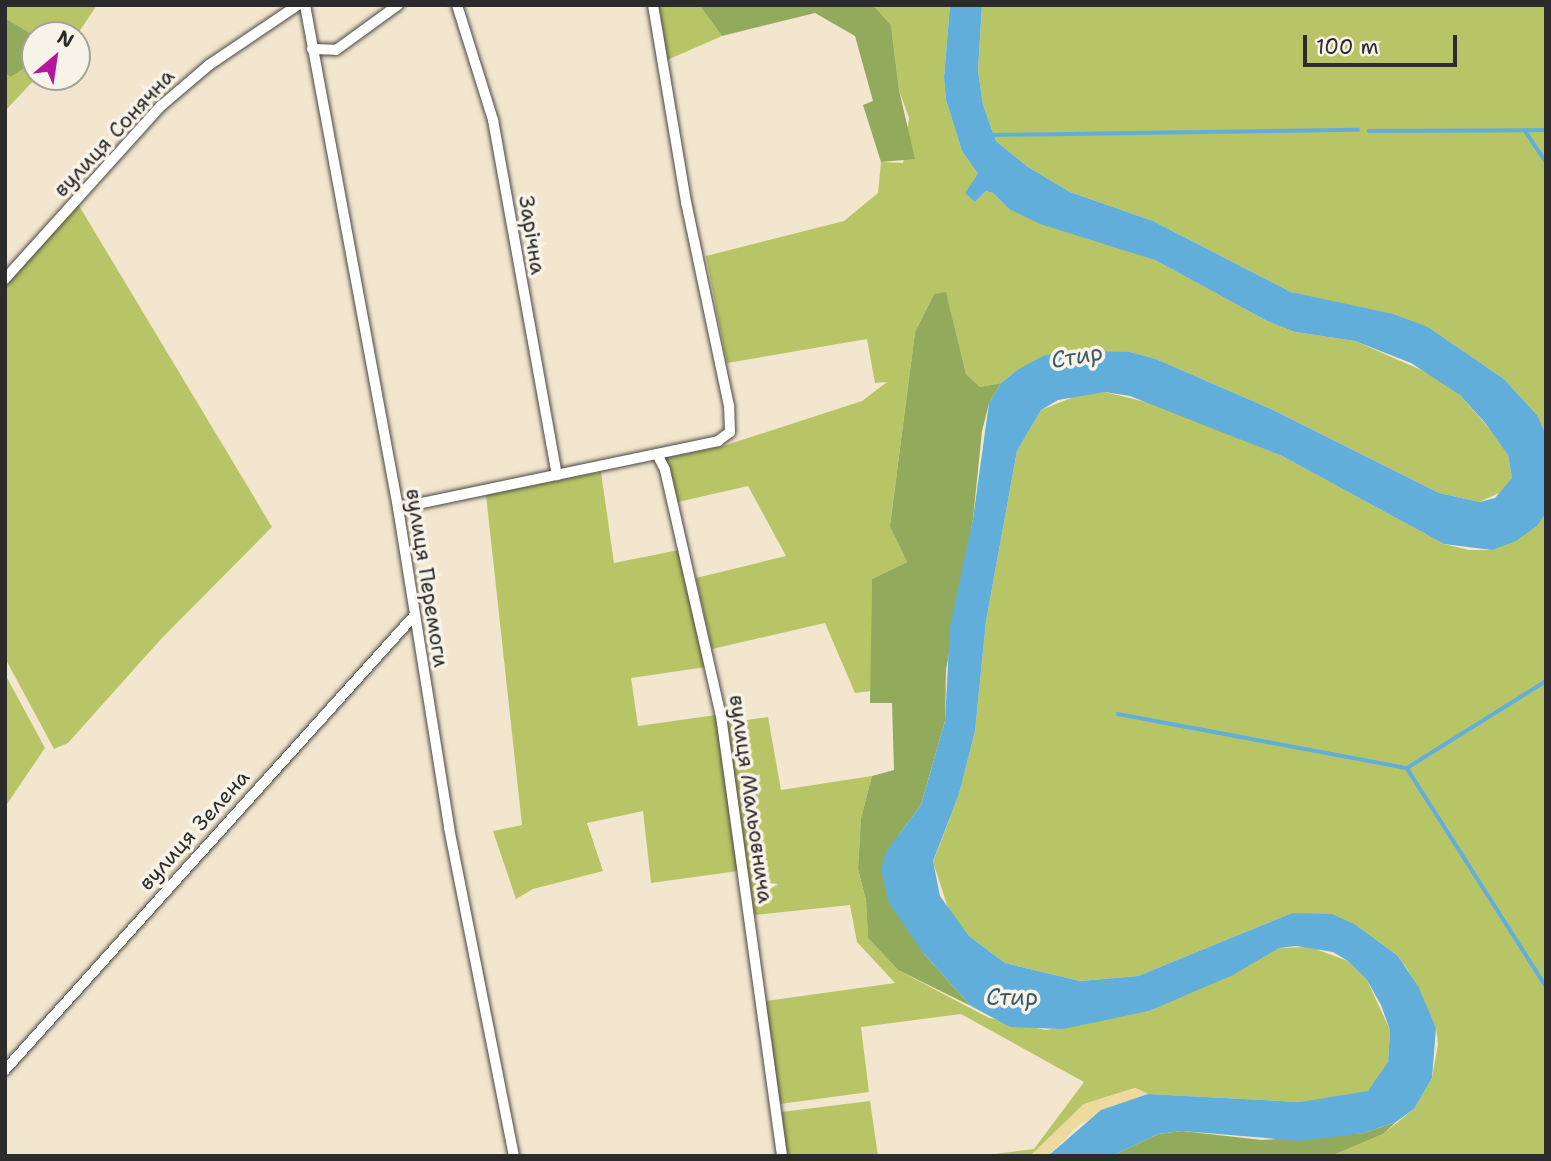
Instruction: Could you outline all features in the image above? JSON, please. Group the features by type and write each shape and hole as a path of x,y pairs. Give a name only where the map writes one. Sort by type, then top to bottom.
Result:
{"street":[{"name":"вулиця Сонячна","path":"5,279 171,97 209,65 298,5"},
{"name":"вулиця Перемоги","path":"305,5 398,508 413,617 514,1156"},
{"path":"312,48 336,50 398,5"},
{"name":"Зарічна","path":"457,5 493,120 533,365 557,475"},
{"path":"398,508 718,441 732,425 683,190 653,5"},
{"name":"вулиця Мальовнича","path":"657,454 665,470 721,716 782,1156"},
{"name":"вулиця Зелена","path":"5,1070 413,617"}],"green space":[{"path":"5,5 97,5 86,21 21,21 21,28 5,18"},
{"path":"659,5 699,5 722,36 667,60"},
{"path":"699,5 873,5 891,25 899,90 915,159 881,162 863,105 873,101 855,36 815,13 722,36"},
{"path":"873,5 950,5 944,77 946,100 962,151 978,174 975,202 986,191 993,193 1009,209 1155,260 1267,321 1295,332 1355,341 1435,376 1460,395 1500,441 1508,455 1512,478 1506,490 1479,502 1439,493 1271,409 1156,359 1130,352 1017,370 1001,383 980,387 966,374 946,293 934,294 915,332 890,525 907,562 872,579 871,691 855,693 825,623 712,649 696,578 786,556 748,486 678,502 665,458 720,447 862,401 887,382 875,383 867,339 727,363 706,256 844,221 878,193 881,162 903,163 909,118 899,90 891,25"},
{"path":"982,5 1546,5 1546,434 1537,415 1504,379 1428,327 1291,292 1153,221 1070,192 1028,167 996,141 983,105 978,70"},
{"path":"5,18 21,28 21,70 11,77 5,74"},
{"path":"21,70 21,91 24,91 5,111 5,74 11,77"},
{"path":"78,204 272,527 161,639 68,743 54,749 5,658 5,285"},
{"path":"946,292 966,374 980,387 1001,383 989,403 982,431 973,519 946,670 945,721 921,805 898,836 924,954 971,1006 898,970 868,938 866,900 858,869 861,818 872,776 894,770 892,703 870,703 872,579 907,562 890,526 915,332 934,294"},
{"path":"1105,392 1158,405 1282,456 1444,544 1469,550 1492,550 1538,525 1546,513 1546,1156 1331,1156 1383,1134 1414,1109 1432,1078 1438,1044 1436,1028 1408,970 1398,956 1356,925 1292,913 1138,976 1080,981 1005,963 969,936 949,911 933,862 959,794 975,731 986,621 1017,451 1041,410 1081,394"},
{"path":"601,472 614,563 679,550 706,667 631,678 638,726 716,715 738,871 651,883 643,811 587,823 603,871 533,889 516,899 493,831 522,825 486,495"},
{"path":"5,674 45,748 5,807"},
{"path":"768,717 781,790 872,776 861,818 858,869 866,900 868,938 898,970 989,1018 1046,1030 1149,1011 1279,948 1310,947 1348,961 1367,980 1390,1030 1388,1062 1382,1077 1368,1091 1346,1098 1300,1102 1148,1094 1135,1088 1084,1104 1030,1156 980,1156 1034,1149 1084,1082 961,1014 861,1027 869,1092 780,1104 766,1001 895,983 857,942 850,905 754,915 727,723"},
{"path":"870,1101 878,1156 787,1156 781,1112"},
{"path":"1396,1122 1383,1134 1331,1156 1112,1156 1158,1134 1182,1131 1262,1140 1364,1133"}],"sand":[{"path":"1135,1088 1148,1094 1080,1124 1048,1156 1030,1156 1084,1104"}],"water":[{"name":"Стир","path":"950,5 982,5 978,70 983,105 996,141 1028,167 1070,192 1153,221 1291,292 1393,314 1428,327 1504,379 1537,415 1546,434 1546,513 1538,525 1516,541 1492,550 1444,544 1282,456 1130,396 1105,392 1058,400 1041,410 1017,451 986,621 975,731 959,794 933,861 940,896 969,936 1005,963 1080,981 1138,976 1292,913 1332,914 1356,925 1398,956 1419,988 1436,1028 1432,1078 1414,1109 1396,1122 1364,1133 1301,1141 1182,1131 1158,1134 1112,1156 1048,1156 1101,1110 1148,1094 1300,1102 1368,1091 1388,1062 1390,1030 1381,1005 1367,980 1348,961 1333,952 1296,946 1279,948 1233,975 1149,1011 1063,1029 1010,1027 971,1006 924,954 889,903 881,869 886,852 921,805 945,721 950,626 973,519 989,403 1001,383 1017,370 1043,356 1066,351 1130,352 1156,359 1271,409 1439,493 1479,502 1495,498 1512,478 1508,455 1486,424 1460,395 1411,363 1355,341 1295,332 1267,321 1155,260 1040,224 1009,209 993,193 986,191 975,202 965,193 978,174 962,151 946,100 944,77"}],"waterway":[{"path":"990,135 1358,130"},
{"path":"1369,131 1546,130"},
{"path":"1526,132 1546,162"},
{"path":"1118,714 1407,768 1546,681"},
{"path":"1407,768 1546,986"}]}
